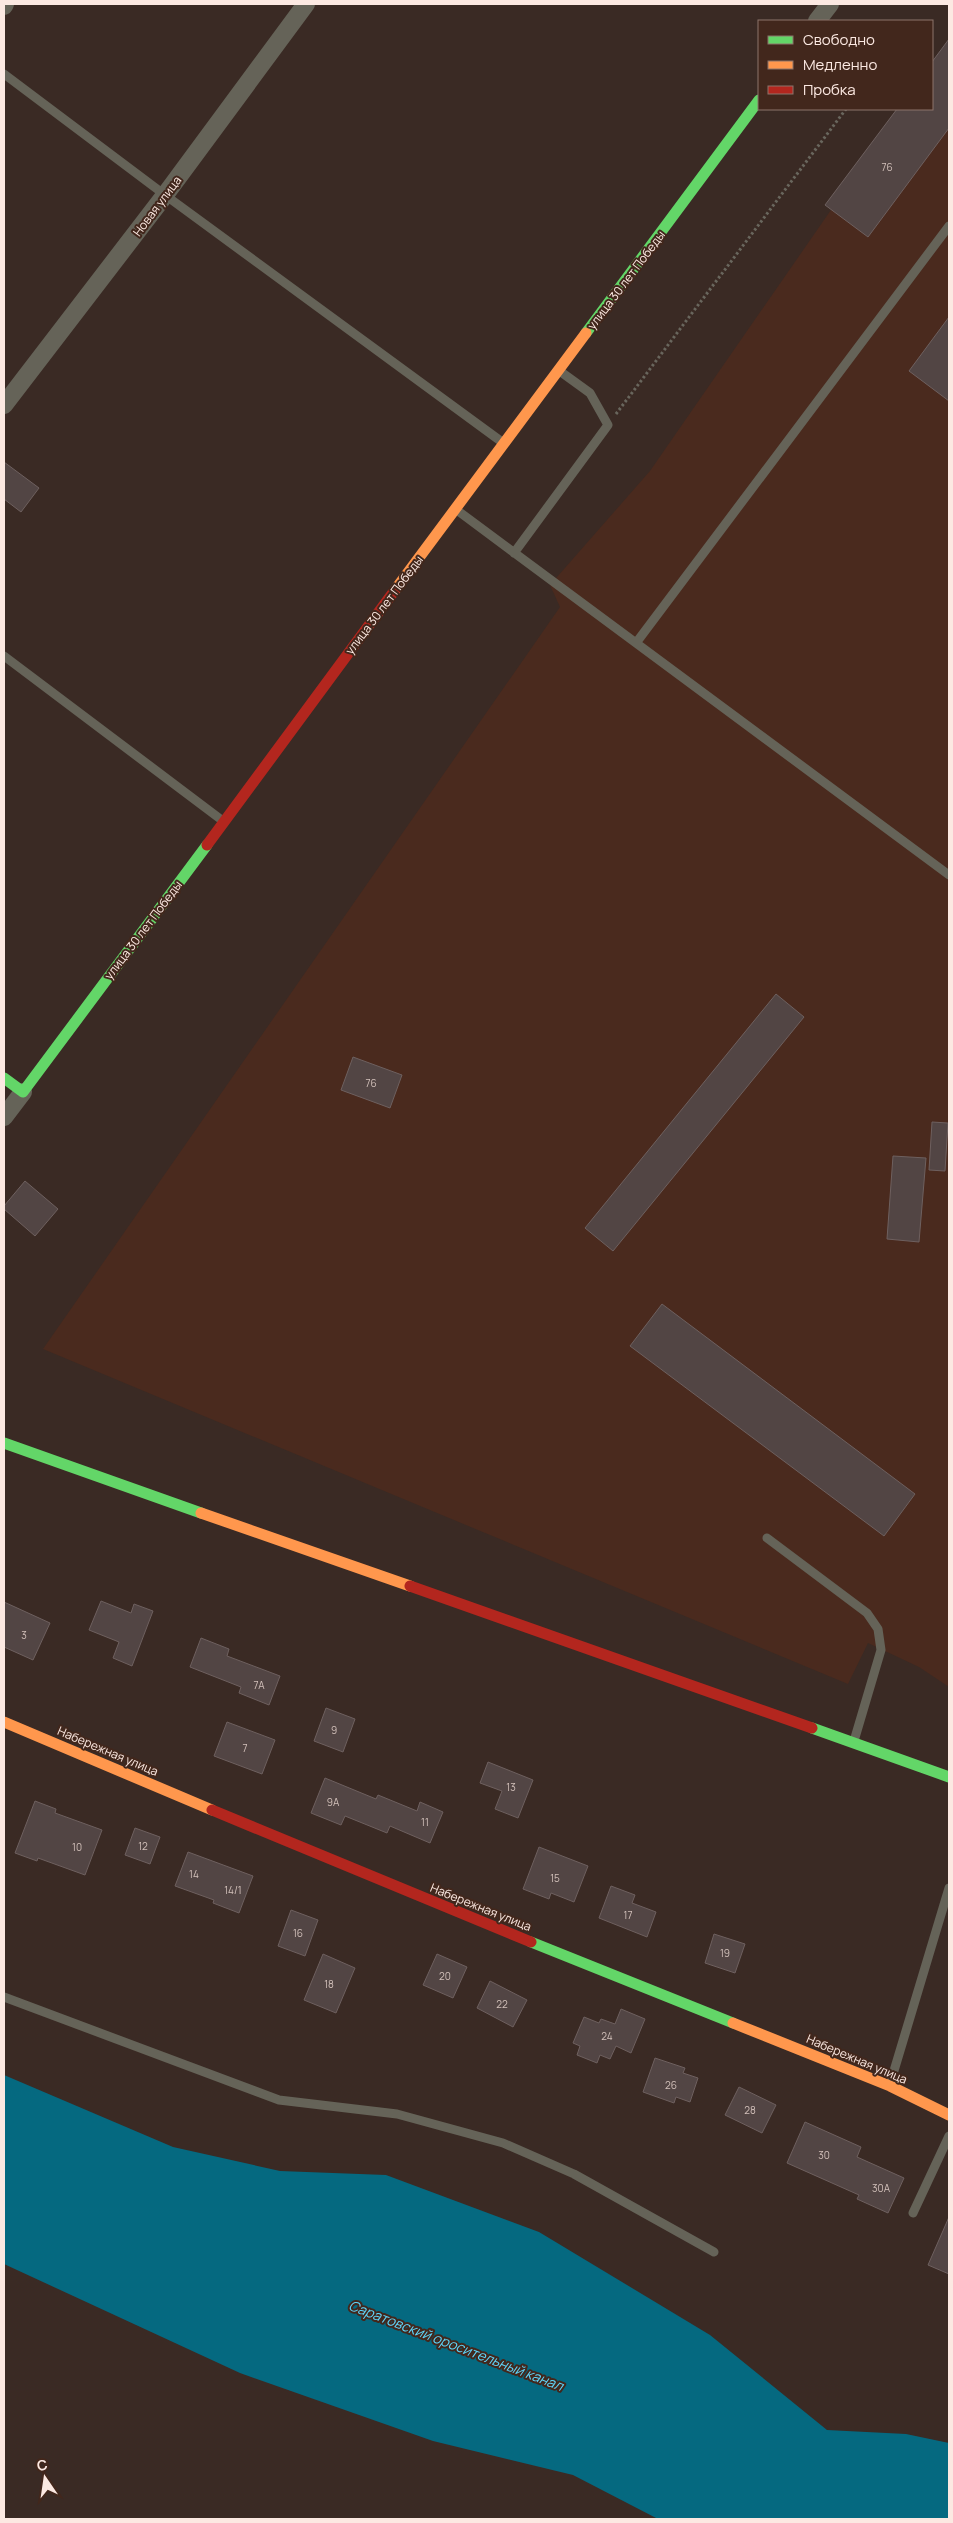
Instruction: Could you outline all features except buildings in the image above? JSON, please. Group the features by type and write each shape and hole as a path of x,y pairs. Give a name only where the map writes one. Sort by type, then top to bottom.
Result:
{"street":[{"name":"Новая улица","path":"4,405 165,195 306,4"},
{"path":"818,20 830,4"},
{"name":"улица 30 лет Победы","path":"23,1092 758,101"},
{"path":"4,1078 23,1092 4,1117"},
{"path":"4,1443 949,1777"},
{"name":"Набережная улица","path":"4,1722 364,1874 890,2086 949,2115"}],"lane":[{"path":"4,74 504,444"},
{"path":"636,643 949,226"},
{"path":"514,553 608,425 590,393 558,370"},
{"path":"455,509 949,875"},
{"path":"4,656 224,821"},
{"path":"767,1538 867,1613 878,1629 881,1650 854,1743"},
{"path":"890,2086 949,1888"},
{"path":"4,1997 280,2100 397,2114 503,2143 574,2174 714,2252"},
{"path":"913,2213 949,2136"}],"path":[{"path":"608,425 845,110"}],"shaded area":[{"path":"949,40 949,1687 919,1667 868,1643 848,1684 43,1349 560,607 550,585 650,471 900,110 933,110 933,64"}],"water":[{"name":"Саратовский оросительный канал","path":"4,2075 173,2147 280,2171 386,2175 539,2232 710,2335 827,2430 906,2434 949,2443 949,2519 658,2519 573,2475 433,2441 240,2373 4,2264"}],"traffic: fast":[{"path":"586,333 758,101"},
{"path":"4,1078 23,1092 207,845"},
{"path":"4,1443 201,1513"},
{"path":"812,1728 949,1777"},
{"path":"531,1942 733,2023"}],"traffic: slow":[{"path":"395,590 586,333"},
{"path":"201,1513 410,1586"},
{"path":"4,1722 212,1810"},
{"path":"733,2023 890,2086 949,2115"}],"traffic: jam":[{"path":"207,845 395,590"},
{"path":"410,1586 812,1728"},
{"path":"212,1810 531,1942"}]}
